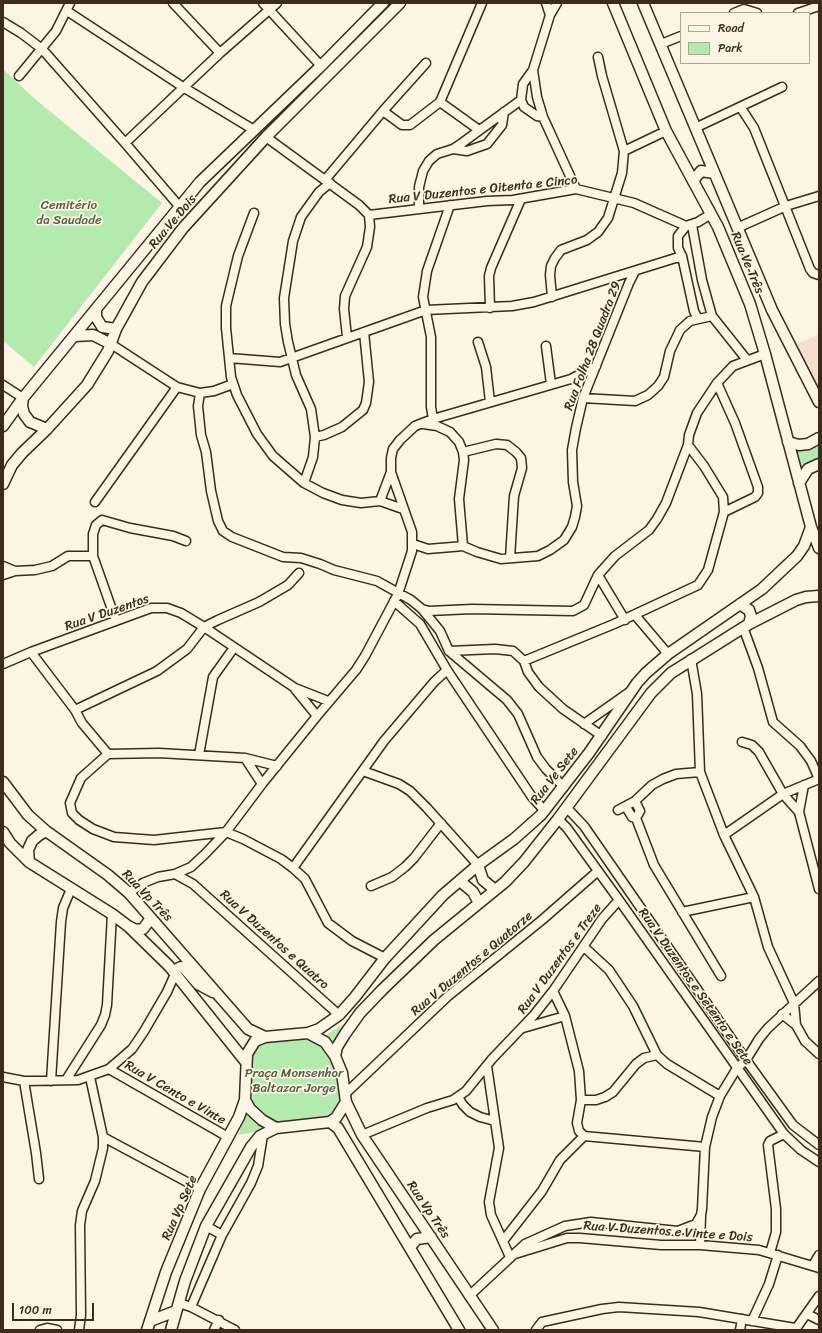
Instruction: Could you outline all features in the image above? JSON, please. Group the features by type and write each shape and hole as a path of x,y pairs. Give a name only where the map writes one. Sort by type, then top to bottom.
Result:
{"main road":[{"name":"Rua Ve Dois","path":"3,426 23,398 200,182 321,66 384,3"},
{"name":"Rua Ve Dois","path":"3,484 12,465 22,453 47,430 87,384 111,344 116,329 142,282 203,206 266,137 400,3"},
{"name":"Rua Ve Três","path":"613,3 666,131 711,214 750,304 765,354 811,527 819,548"},
{"name":"Rua Ve Três","path":"643,3 736,228 772,310 819,402"},
{"path":"693,181 701,171 714,173"},
{"path":"96,310 96,317 102,327 116,329"},
{"path":"75,336 93,335 111,344"},
{"path":"23,398 22,406 24,414 30,422 47,430"},
{"path":"788,442 798,445 808,444 819,438"},
{"path":"799,483 808,469 819,464"},
{"name":"Rua Ve Sete","path":"308,1033 319,1029 339,1015 385,958 428,910 478,865 514,839 545,811 602,736 635,686 668,654 762,589 797,556 804,546 811,527"},
{"name":"Rua Ve Sete","path":"336,1056 337,1047 345,1034 360,1013 382,990 434,940 513,874 567,808 651,693 671,673 691,659 746,626 796,600 806,597 819,596"},
{"path":"740,604 749,610 751,616 746,626"},
{"path":"635,686 651,693"},
{"name":"Rua Vp Três","path":"3,782 28,814 46,831 108,875 129,893 248,1029 265,1036"},
{"path":"29,862 28,850 32,841 46,831"},
{"path":"3,832 10,843 29,862 112,914 128,926 174,973 245,1061"},
{"path":"478,865 483,880 495,890"},
{"path":"460,881 473,892 480,903"},
{"path":"128,926 136,930 143,929 151,918"},
{"path":"174,973 182,967 198,984 218,995"},
{"path":"370,978 373,983 382,990"},
{"path":"171,1330 177,1307 206,1226 251,1147 260,1136 276,1128 330,1122 336,1118 346,1098 342,1073 336,1056 325,1042 308,1033 265,1036 255,1041 249,1049 245,1061 245,1100 250,1109 276,1128"},
{"name":"Rua Vp Três","path":"346,1098 362,1135 493,1330"},
{"name":"Rua Vp Sete","path":"148,1326 166,1272 200,1189 239,1117 245,1100"},
{"path":"330,1122 338,1128 459,1330"},
{"path":"410,1248 417,1239 431,1237"},
{"path":"148,1326 177,1307"}],"street":[{"path":"173,3 220,52"},
{"path":"263,3 321,66"},
{"path":"125,143 220,52 277,3"},
{"path":"383,111 402,125 410,125 422,118 440,102 482,3"},
{"path":"546,3 550,15"},
{"path":"544,117 537,116 524,107 522,100 523,84 533,70 550,15 557,3"},
{"path":"801,12 819,6"},
{"path":"19,76 56,31 69,7 184,87 254,130"},
{"path":"736,12 744,9 754,12"},
{"path":"3,22 21,32 42,49 179,206"},
{"path":"661,44 680,36"},
{"path":"552,296 550,275 551,266 555,258 561,250 587,240 598,232 608,218 623,167 624,151 602,76 598,57"},
{"path":"304,483 313,456 315,437 311,410 292,358 284,324 284,298 293,241 301,217 310,202 383,111 426,63"},
{"path":"533,70 537,97 544,117 576,189"},
{"path":"695,128 741,108 782,87"},
{"path":"419,209 419,187 423,171 429,161 437,154 453,149 522,100"},
{"path":"440,102 479,130"},
{"path":"741,108 754,128 810,269 813,273 819,275"},
{"path":"453,149 468,151 487,144 502,125 504,112"},
{"path":"624,151 666,131"},
{"path":"266,137 359,204 369,215 370,226 367,247 345,296 344,309 347,337"},
{"name":"Rua V Duzentos e Oitenta e Cinco","path":"369,215 450,205 521,199 576,189 634,203 689,225"},
{"path":"736,228 786,206 819,196"},
{"path":"490,308 489,276 491,268 521,199"},
{"path":"433,419 431,407 431,337 423,297 427,271 450,205"},
{"path":"254,213 238,256 226,306 229,358 233,384 257,434 273,456 304,483 323,493 342,500 361,503 380,501 404,509"},
{"path":"694,320 694,311 682,256 677,241 678,236 689,225 711,214"},
{"path":"689,225 695,235 697,255 712,316 747,360"},
{"path":"229,358 270,362 292,358 347,337 426,310 512,306 552,296 682,256"},
{"name":"Rua Folha 28 Quadra 29","path":"413,544 428,549 466,548 501,558 510,558 538,556 564,540 572,527 577,506 573,482 572,450 583,398 635,271"},
{"path":"583,398 635,401 648,395 658,386 664,377 675,340 680,330 694,320 712,316"},
{"path":"315,437 324,435 342,427 362,410 366,403 368,382 364,332"},
{"path":"478,342 486,367 490,402"},
{"path":"111,344 177,387 200,393 214,391 233,384"},
{"path":"546,346 551,384"},
{"path":"422,609 429,611 472,609 573,611 584,605 598,575 615,556 649,530 657,519 666,503 688,445 689,435 697,412 717,383 733,366 765,354"},
{"path":"129,893 143,882 158,877 175,874 191,867 226,832 262,784 362,661 396,597 410,559 413,544 412,532 391,472 391,458 393,449 415,426 433,419 571,379 596,366"},
{"path":"717,383 745,448 758,487 758,493 755,497 724,512"},
{"path":"3,385 23,398"},
{"path":"95,502 177,387"},
{"path":"200,393 198,406 201,435 206,452 209,479 218,521 223,531 232,537 283,557 301,558 334,570 377,581 388,586 420,624 447,670 532,797 545,811"},
{"path":"423,424 438,426 450,432 459,442 463,452 460,499 466,548"},
{"path":"463,452 496,444 507,445 521,458 522,468 514,496 510,558"},
{"path":"524,661 625,620 698,585 704,578 724,512 723,497 704,466 688,445"},
{"path":"380,501 391,472"},
{"path":"116,621 93,556 96,525 102,520 130,528 173,536 186,542"},
{"path":"3,575 15,571 35,570 52,566 68,556 93,556"},
{"path":"3,566 15,571"},
{"path":"75,710 157,671 187,649 204,628 259,602 288,585 299,573"},
{"path":"598,575 625,620"},
{"path":"396,597 411,600 422,609 440,631 449,651 464,666 485,680 507,700 518,714 537,757 546,769 564,787"},
{"name":"Rua V Duzentos","path":"3,664 30,652 151,608 167,608 181,614 204,628 295,688 328,702"},
{"path":"635,615 668,654"},
{"path":"724,834 783,794 819,779 811,761 800,746 773,722 746,626"},
{"path":"199,754 214,676 233,648"},
{"path":"449,651 495,649 513,651 524,661 528,672 539,687 563,708 602,736"},
{"path":"30,652 75,710 82,723 108,754"},
{"path":"691,659 697,694 700,772 724,834 754,897 768,947 794,1003 796,1025"},
{"path":"293,868 384,741 434,682 447,670"},
{"path":"584,724 635,686"},
{"name":"Rua V Duzentos","path":"295,688 317,716"},
{"path":"742,742 752,745 759,752 783,794 799,812"},
{"path":"277,766 245,758 199,754 108,754 81,778 70,803 72,813 86,825 114,837 154,840 226,832 263,849 293,868 305,879 328,923 352,941 385,958"},
{"path":"245,758 262,784"},
{"path":"362,771 399,784 419,800 478,865"},
{"path":"618,810 635,801 652,785 663,779 676,774 700,772"},
{"path":"804,785 799,812 819,889"},
{"path":"635,801 640,811 636,818"},
{"path":"626,807 632,817 636,818 654,865 721,976"},
{"path":"567,808 584,826 746,1060 793,1125 819,1146"},
{"name":"Rua V Duzentos e Setenta e Sete","path":"558,819 567,828 620,900 784,1134 801,1150 819,1162"},
{"path":"371,886 392,877 405,867 414,858 441,823"},
{"path":"191,867 192,884"},
{"name":"Rua V Duzentos e Quatorze","path":"346,1098 447,997 542,920 598,871"},
{"name":"Rua V Duzentos e Quatro","path":"175,874 192,884 339,1015"},
{"path":"51,1081 61,922 63,908 71,889"},
{"path":"682,912 754,897"},
{"name":"Rua V Duzentos e Treze","path":"362,1135 458,1098 523,1028 553,991 602,919 620,900"},
{"path":"66,1080 101,1025 105,1015 107,1005 112,914"},
{"path":"584,947 609,970 633,1006 657,1055 666,1064 720,1096"},
{"name":"Rua V Cento e Vinte","path":"3,1077 24,1081 66,1080 90,1077 109,1069 132,1049 167,992 174,973"},
{"path":"700,1245 705,1147 712,1117 720,1096 737,1068 746,1060 759,1039 782,1014 819,981"},
{"path":"167,992 186,988"},
{"path":"553,991 565,1016 579,1071 581,1100 577,1123 579,1131 584,1136 705,1147"},
{"path":"782,1014 796,1025 805,1041 819,1054"},
{"path":"523,1028 565,1016"},
{"path":"581,1100 596,1100 605,1097 612,1092 636,1064 644,1058 657,1055"},
{"path":"487,1066 499,1148 489,1202 491,1215 513,1256"},
{"name":"Rua V Cento e Vinte","path":"109,1069 228,1137"},
{"path":"79,1330 81,1315 80,1224 82,1210 95,1181 102,1158 103,1137 90,1077"},
{"path":"24,1081 39,1179"},
{"path":"458,1098 470,1112 480,1117 495,1121"},
{"path":"191,1307 222,1235 251,1183 258,1166 263,1134"},
{"path":"770,1253 776,1232 776,1209 768,1146 770,1141 784,1134"},
{"path":"504,1241 542,1192 560,1160 584,1136"},
{"path":"103,1137 200,1189"},
{"path":"469,1296 525,1244 565,1226 579,1223 610,1223 678,1231 693,1227 702,1215"},
{"path":"206,1226 222,1235"},
{"name":"Rua V Duzentos e Vinte e Dois","path":"513,1256 567,1238 580,1238 661,1246 700,1245 770,1253 816,1266"},
{"path":"752,1321 769,1284 778,1255"},
{"path":"816,1266 819,1256"},
{"path":"536,1330 542,1322 602,1309 619,1308 684,1310 795,1329 819,1296"},
{"path":"177,1307 191,1307 235,1330"},
{"path":"807,1314 819,1320"},
{"path":"740,1330 742,1319"},
{"path":"214,1330 218,1320"},
{"path":"40,1330 47,1328 57,1330"}],"shaded area":[{"path":"819,334 819,402 791,347"}],"green space":[{"name":"Cemitério da Saudade","path":"3,69 35,99 162,203 34,367 3,341"},
{"path":"819,442 819,461 800,471 795,449"},
{"path":"349,1018 336,1042 326,1035 345,1023"},
{"name":"Praça Monsenhor Baltazar Jorge","path":"304,1038 322,1044 336,1067 343,1105 332,1119 278,1125 258,1111 253,1102 250,1067 252,1055 256,1047 264,1043"},
{"path":"248,1109 258,1123 268,1130 238,1135"}]}
